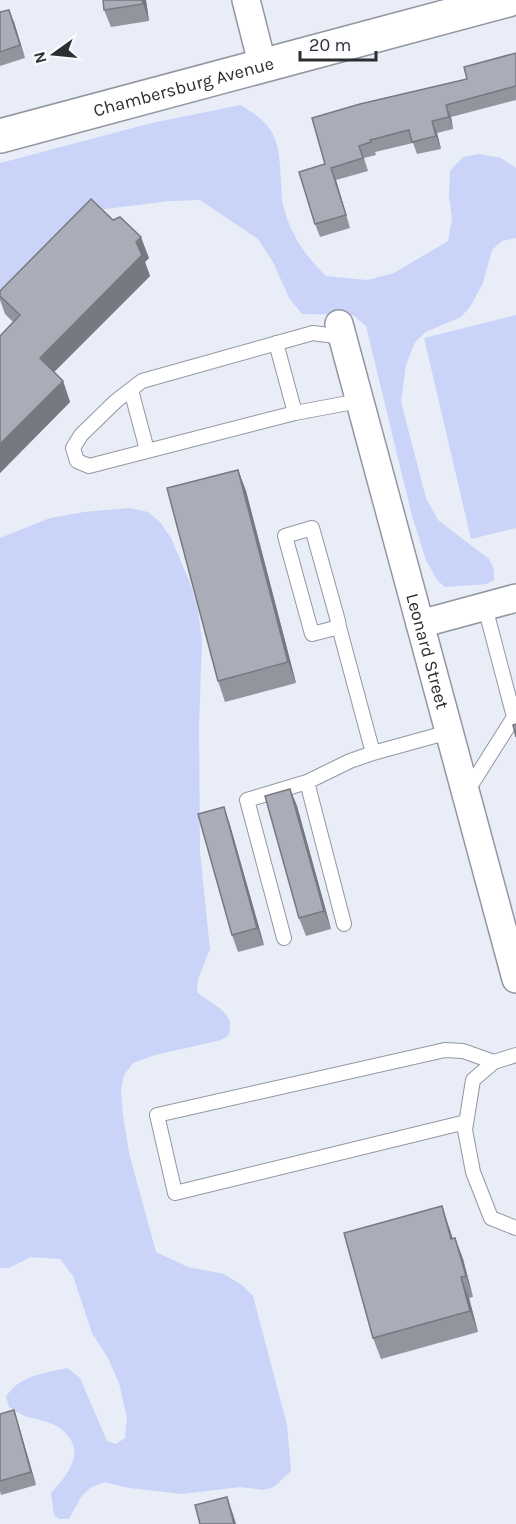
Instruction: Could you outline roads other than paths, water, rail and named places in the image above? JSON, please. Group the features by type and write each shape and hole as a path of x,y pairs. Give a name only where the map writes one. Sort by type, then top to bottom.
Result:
{"street":[{"path":"246,0 263,67"},
{"name":"Chambersburg Avenue","path":"0,136 508,0"},
{"name":"Leonard Street","path":"340,331 516,979"},
{"path":"420,624 516,598"}],"lane":[{"path":"340,331 313,333 142,381 116,401 81,435 73,448 77,461 89,466 295,413 359,401"},
{"path":"276,343 295,413"},
{"path":"131,390 147,450"},
{"path":"339,627 312,634 285,536 312,528 339,627 373,753"},
{"path":"466,793 514,717 485,607"},
{"path":"284,938 247,800 307,782 350,761 373,753 449,732"},
{"path":"307,782 344,924"},
{"path":"466,1122 175,1193 157,1115 446,1050 463,1050 494,1062"},
{"path":"516,1055 494,1062 473,1080 465,1130 473,1172 491,1218 516,1228"}]}
